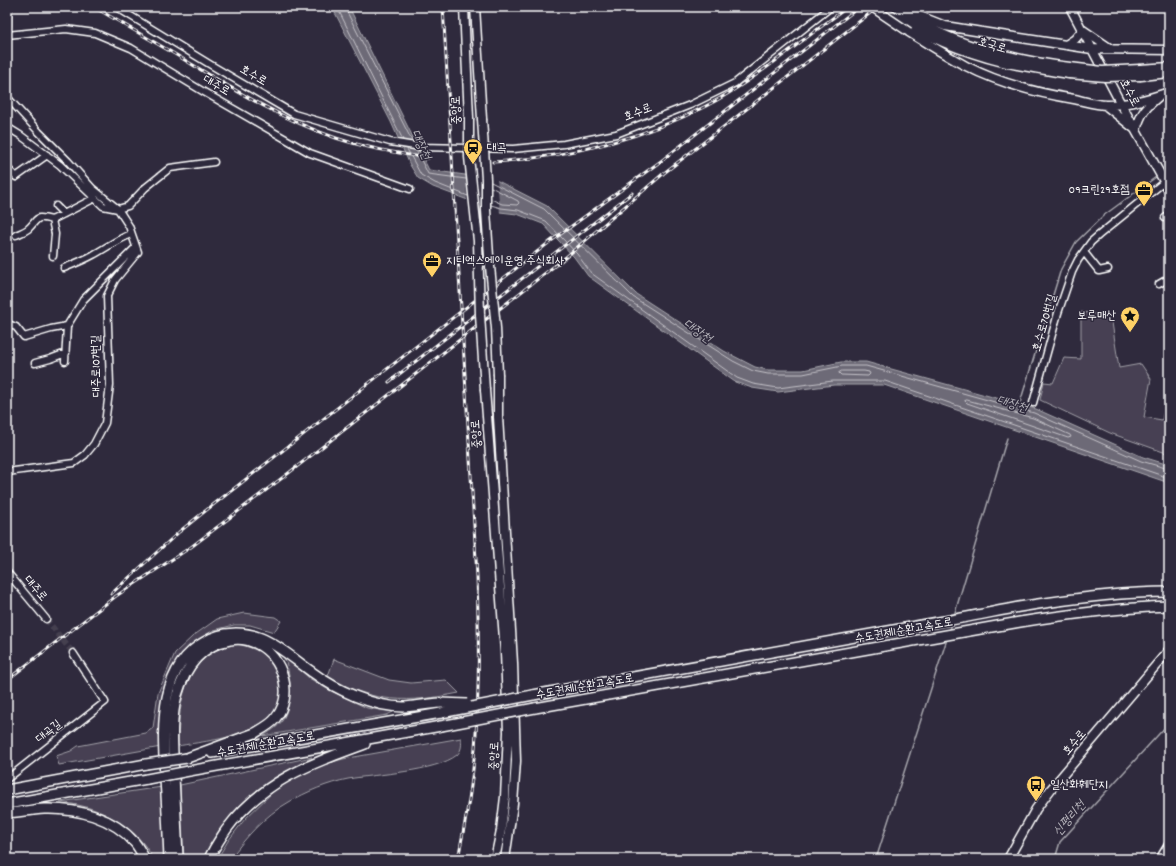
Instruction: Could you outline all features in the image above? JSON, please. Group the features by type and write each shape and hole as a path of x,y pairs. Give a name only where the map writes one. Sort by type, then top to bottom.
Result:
{"highway":[{"name":"수도권제1순환고속도로","path":"7,790 146,764 187,758 440,708 486,704 938,622 969,618 1018,607 1149,592 1169,592"},
{"name":"수도권제1순환고속도로","path":"10,808 189,771 966,632 1072,614 1135,607 1169,606"},
{"path":"169,859 163,733 165,705 170,685 178,667 195,647 211,638 226,634 246,634 262,638 315,674 350,695 403,707 440,708"},
{"path":"178,859 172,730 176,701 182,682 188,668 196,658 213,644 236,639 256,643 265,648 280,667 284,678 284,701 280,712 274,720 255,733 187,758"},
{"path":"209,859 234,819 265,790 310,765 389,736"},
{"path":"10,808 62,809 81,812 102,819 126,834 136,844 145,859"},
{"path":"1162,859 1169,846"}],"main road":[{"name":"중앙로","path":"464,7 469,118 469,157 478,235 481,342 504,644 508,732 506,797 495,859"},
{"name":"중앙로","path":"475,7 486,179 486,210 489,256 496,328 498,416 513,663 516,761 513,804 505,859"},
{"path":"872,7 913,24 945,26 1092,49 1169,50"},
{"path":"878,7 913,24"},
{"path":"885,7 913,24"},
{"path":"897,7 941,52 968,67 1007,83 1059,97 1105,105 1121,104 1165,93"},
{"name":"호수로","path":"1070,7 1121,104 1168,185"},
{"name":"호국로","path":"913,24 938,39 971,52 1003,62 1106,77 1140,73"},
{"path":"1066,45 1075,39 1083,30 1112,49"},
{"path":"1140,73 1169,67"},
{"path":"1140,73 1169,73"},
{"path":"1105,105 1136,130 1140,115 1147,106 1165,93"},
{"name":"호수로","path":"1008,859 1036,809 1051,789 1169,650"}],"street":[{"path":"7,26 8,7"},
{"name":"호수로","path":"116,7 294,114 390,142 421,147 513,149 564,144 616,134 690,105 735,83 831,7"},
{"name":"대주로","path":"7,35 66,29 95,33 131,48 310,153 410,189"},
{"path":"7,97 92,188 118,209 129,226 136,248 83,300 67,326 65,361"},
{"path":"7,127 60,165 104,206 118,209 128,206 145,188 170,168 214,162"},
{"path":"7,168 16,177 47,155"},
{"name":"호수로70번길","path":"1033,403 1058,313 1072,272 1078,260 1091,242 1099,235 1154,191 1168,185"},
{"path":"16,235 27,230 37,219 42,217 52,220 95,198"},
{"path":"56,206 64,214"},
{"path":"52,220 55,234 53,256"},
{"path":"64,268 95,255 120,238 131,234"},
{"name":"대주로107번길","path":"7,472 74,463 85,456 94,444 105,423 110,385 107,296 115,280 138,252 136,248"},
{"path":"1084,252 1099,271 1108,269"},
{"path":"1159,284 1168,280"},
{"path":"8,324 16,327 24,337 67,326"},
{"path":"35,363 66,353"},
{"name":"대주로","path":"7,572 46,619"},
{"name":"대곡길","path":"7,779 105,702 72,653"}],"shaded area":[{"path":"1081,312 1111,316 1119,368 1141,364 1151,379 1144,417 1162,420 1164,410 1169,411 1169,454 1110,433 1040,400 1044,382 1053,383 1064,358 1081,359"},
{"path":"244,613 275,617 281,621 274,632 250,625 234,625 214,630 198,639 186,651 173,671 161,747 59,765 56,756 71,751 78,746 146,733 153,728 158,693 175,653 193,636 217,619"},
{"path":"238,644 259,651 274,664 280,679 281,698 275,712 264,723 248,731 178,746 181,703 190,677 197,666 207,656 220,648"},
{"path":"274,649 293,663 309,678 327,689 367,708 393,712 387,715 263,736 282,721 288,707 290,691 289,674 285,660"},
{"path":"334,659 389,680 411,683 446,680 459,693 424,698 392,699 360,692 328,676"},
{"path":"461,738 462,742 460,751 457,755 447,761 405,772 348,779 317,788 289,802 271,814 249,835 230,859 217,859 228,841 245,819 276,789 318,766 343,759"},
{"path":"312,757 272,780 249,799 205,859 184,859 180,785"},
{"path":"162,787 166,859 153,859 149,851 137,837 116,820 95,810 75,804 60,802"}],"water":[{"name":"대장천","path":"332,7 349,7 429,170 494,179 547,206 636,294 724,351 755,367 768,370 803,370 841,362 866,362 1036,409 1143,457 1169,465 1169,483 884,385 834,385 778,392 752,388 735,382 588,276 574,257 543,224 517,214 500,212 433,187 418,178 410,165 391,122"}],"pier":[{"path":"466,173 497,178 500,214 467,202"}],"waterway":[{"path":"1164,171 1169,167"},
{"name":"대장천","path":"1019,406 1061,269 1076,242 1103,216 1156,177"},
{"path":"954,616 1007,438"},
{"path":"949,632 952,624"},
{"path":"876,859 947,639"},
{"name":"신평리천","path":"1055,859 1060,842 1169,723"}],"tunnel":[{"path":"46,619 73,653"}],"railway":[{"path":"94,7 239,92 296,122 336,138 359,145 428,158"},
{"path":"443,7 477,576 478,626 478,702 475,753 469,798 458,859"},
{"path":"493,162 548,156 602,145 681,118 706,106 743,84 848,7"},
{"path":"111,594 179,532 204,512 551,241 661,161 859,7"},
{"path":"7,680 116,596 191,547 290,472 566,257 664,173 878,7"},
{"path":"389,382 632,193"}],"place":[{"name":"대곡","path":"473,165"},
{"name":"09크린29호점","path":"1144,207"},
{"name":"지티엑스에이운영 주식회사","path":"432,278"},
{"name":"보루매산","path":"1130,333"},
{"name":"일산화훼단지","path":"1036,802"}]}
